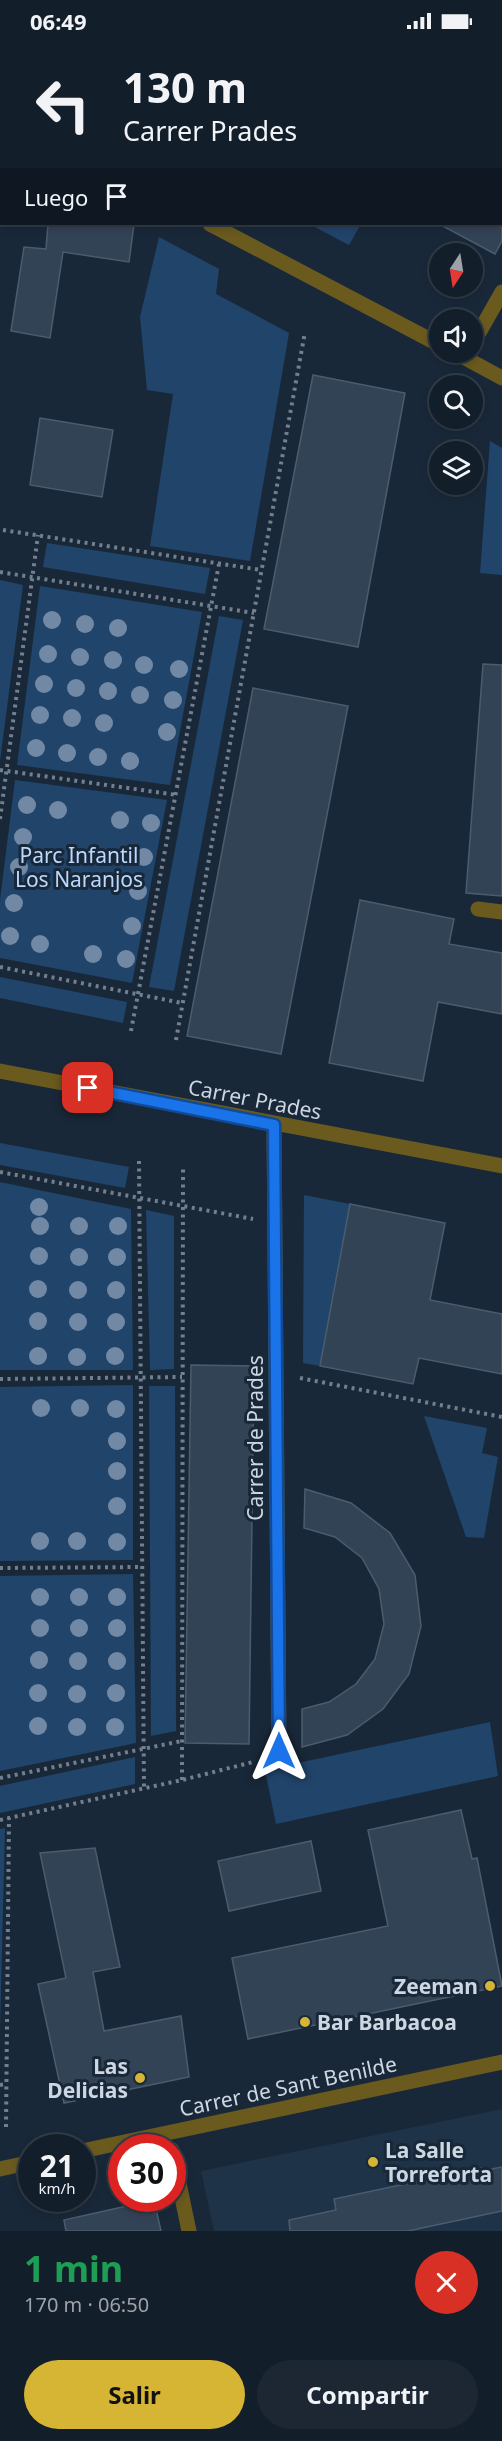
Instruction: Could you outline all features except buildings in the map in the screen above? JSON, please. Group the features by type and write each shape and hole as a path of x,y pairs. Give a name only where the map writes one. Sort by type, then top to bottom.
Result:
{"street":[{"path":"212,225 429,339"},
{"path":"483,323 502,292"},
{"path":"481,363 502,378"},
{"path":"478,909 502,912"},
{"name":"Carrer Prades","path":"0,1071 274,1125 502,1166"},
{"name":"Carrer de Prades","path":"274,1125 279,1751"},
{"name":"Carrer de Sant Benilde","path":"186,2140 502,2061"},
{"path":"0,2169 18,2165"},
{"path":"185,2212 189,2231"}],"path":[{"path":"176,1040 305,332"},
{"path":"3,530 261,570"},
{"path":"0,819 38,535"},
{"path":"131,1031 219,564"},
{"path":"0,572 254,613"},
{"path":"0,770 177,795"},
{"path":"0,967 183,1003"},
{"path":"139,1161 144,1789"},
{"path":"182,1780 183,1169"},
{"path":"0,1172 253,1219"},
{"path":"0,1379 182,1377"},
{"path":"298,1377 502,1417"},
{"path":"0,1568 142,1567"},
{"path":"0,1778 182,1740"},
{"path":"0,1820 144,1789 253,1761"},
{"path":"6,2127 9,1818"},
{"path":"0,2085 7,2084"}],"shaded area":[{"name":"La Salle Torreforta","path":"502,2109 502,2231 214,2231 201,2171"}],"green space":[{"path":"311,225 360,225 349,245"},
{"path":"159,237 219,269 216,294 289,333 250,561 150,546 173,394 147,390 140,317"},
{"path":"490,441 502,448 502,575 480,573"},
{"path":"47,543 210,568 205,594 43,567"},
{"path":"0,580 23,585 0,761"},
{"path":"40,586 202,612 170,785 17,765"},
{"path":"219,616 243,620 174,991 149,987"},
{"name":"Parc Infantil Los Naranjos","path":"15,780 167,800 132,983 0,958 0,900"},
{"path":"0,977 127,1002 123,1023 0,998"},
{"path":"0,1143 129,1167 125,1188 0,1165"},
{"path":"0,1182 131,1209 133,1370 0,1370"},
{"path":"304,1195 350,1204 320,1366 303,1363"},
{"path":"146,1210 174,1216 174,1369 150,1370"},
{"path":"133,1385 133,1560 0,1561 0,1387"},
{"path":"149,1386 175,1386 176,1731 151,1736"},
{"path":"424,1416 487,1428 482,1453 498,1457 484,1538 466,1537"},
{"path":"133,1574 136,1743 0,1771 0,1576"},
{"path":"490,1722 498,1776 276,1824 265,1770"},
{"path":"135,1757 135,1784 0,1813 0,1786"},
{"path":"5,1828 0,2030 0,1829"}],"place":[{"name":"Zeeman","path":"490,1986"},
{"name":"Bar Barbacoa","path":"305,2022"},
{"name":"Las Delicias","path":"140,2078"},
{"name":"La Salle Torreforta","path":"373,2162"}],"route":[{"path":"88,1088 274,1125 279,1751"}]}
